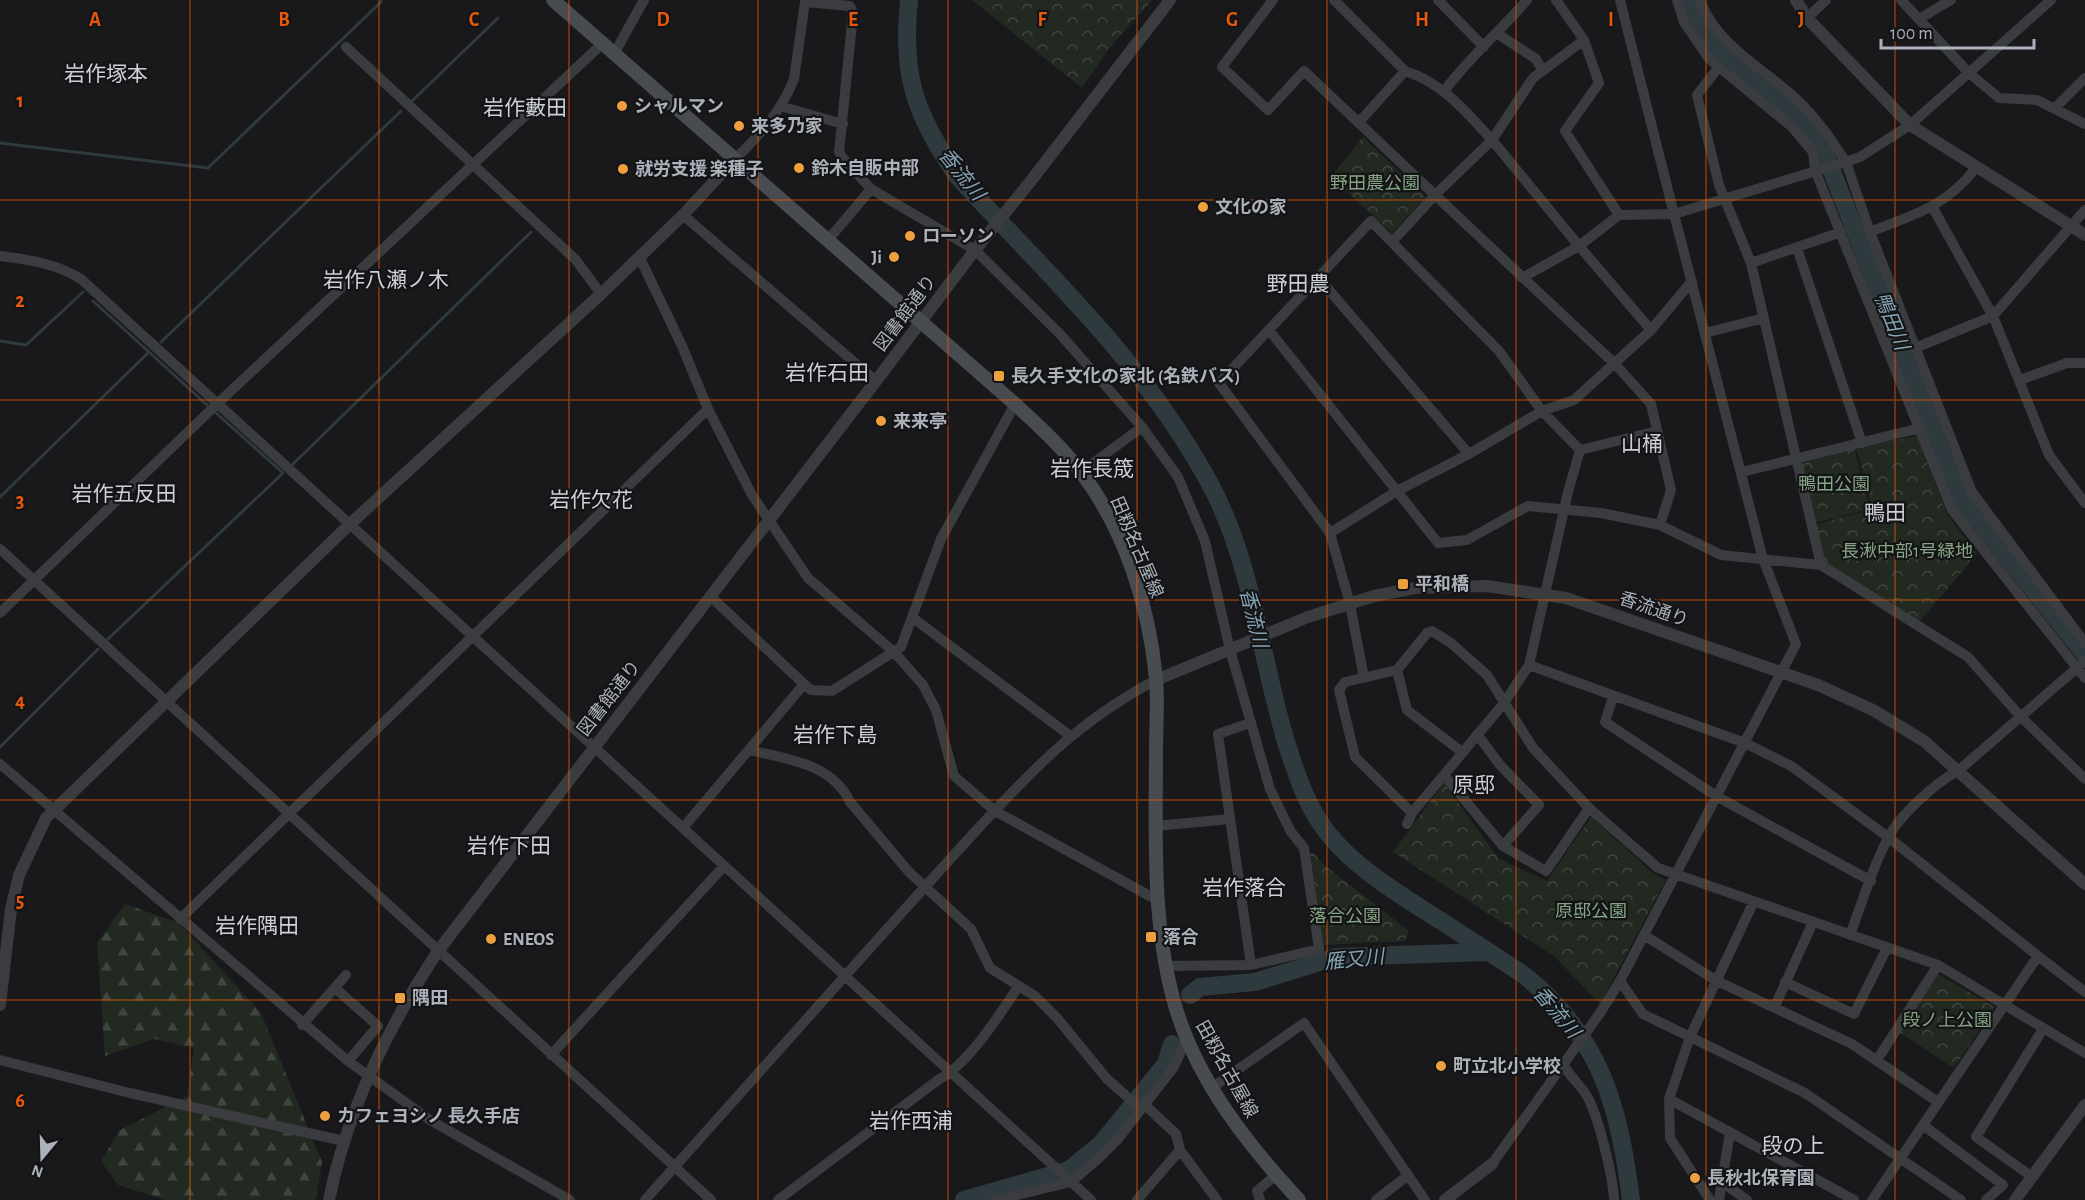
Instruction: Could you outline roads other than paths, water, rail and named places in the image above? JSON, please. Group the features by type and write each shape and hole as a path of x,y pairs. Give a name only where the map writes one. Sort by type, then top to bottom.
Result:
{"main road":[{"name":"田籾名古屋線","path":"553,0 922,320 1050,436 1081,472 1112,523 1139,589 1146,617 1156,680 1157,900 1166,966 1187,1038 1213,1088 1237,1127 1299,1200"}],"street":[{"path":"615,52 644,0"},
{"name":"図書館通り","path":"329,1200 344,1141 368,1077 401,1010 438,951 975,250 1170,0"},
{"path":"1273,0 1222,67 1268,110 1305,71 1615,364 1651,404 1671,490 1660,525"},
{"path":"1334,0 1405,71 1419,75 1445,90 1492,140 1651,330"},
{"path":"1438,0 1484,47"},
{"path":"1445,90 1466,62 1498,34 1527,0"},
{"path":"1556,0 1584,40 1599,83 1565,131 1619,215"},
{"path":"1445,1200 1492,1164 1620,981 1796,644 1763,559 1620,0"},
{"path":"1677,0 1684,22 1700,47 1718,68 1792,127 1813,152 1815,171 1952,510 2081,664 2085,678"},
{"path":"1700,0 1724,38 1811,113 1825,129 1846,162 1870,232 1971,492 2085,643"},
{"path":"1796,0 1807,18 1910,125 2070,228 2085,235"},
{"path":"1807,18 1826,0"},
{"path":"1901,0 1970,73 1999,98 2037,100 2085,124"},
{"path":"1919,19 1951,0"},
{"path":"1522,278 1579,246 1619,215 1674,214 1860,157 1910,125 2051,0"},
{"path":"0,1005 11,909 19,875 33,840 53,810 350,524 601,294 683,215 756,139 780,106 795,79 805,2 850,6 853,14 839,152 871,189 975,250 1059,333 1142,427 1178,477 1205,541 1234,649 1250,723 1270,789 1291,832 1304,848 1319,949 1251,965 1166,966"},
{"path":"1498,34 1536,59 1543,71"},
{"path":"1393,241 1435,195 1492,140 1533,78 1584,40"},
{"path":"0,613 218,403 603,42"},
{"path":"346,47 575,259 601,294"},
{"path":"1718,68 1697,95 1719,185 1751,263 1821,565"},
{"path":"1360,121 1405,71"},
{"path":"2055,108 2085,78"},
{"path":"780,106 843,124"},
{"path":"1870,232 1933,208 1965,182 1976,168"},
{"path":"828,240 871,189"},
{"path":"1933,208 1994,316 2049,455 2085,502"},
{"path":"1915,348 1994,316 2085,210"},
{"path":"683,215 876,381"},
{"path":"1364,678 1350,604 1330,533 1219,383 1371,221 1498,351 1542,411 1580,450"},
{"path":"1751,263 1841,232"},
{"path":"1797,248 1862,443"},
{"path":"0,256 41,261 63,268 81,279 1091,1200"},
{"path":"639,256 708,409 752,495 808,578 910,667 930,696 954,776 995,811 1157,900"},
{"path":"1318,278 1469,454"},
{"path":"1330,533 1398,491 1469,454 1542,411 1574,400 1651,330 1692,281"},
{"path":"1705,333 1764,318"},
{"path":"1269,330 1438,543 1467,540 1528,506 1601,513 1660,525 1721,555 1821,565 1968,657 2020,716 2085,779"},
{"path":"2020,380 2067,363 2085,363"},
{"path":"711,597 811,690 832,692 901,647 941,539 1015,404"},
{"path":"180,920 288,812 708,409"},
{"path":"1081,472 1142,427"},
{"path":"1742,472 1920,428"},
{"path":"1580,450 1657,431"},
{"path":"1407,824 1412,813 1504,703 1529,665 1580,450"},
{"path":"0,549 711,1200"},
{"name":"香流通り","path":"1156,680 1280,629 1350,604 1415,588 1487,586 1566,598 1782,672 1874,710 1924,741 2085,884"},
{"path":"913,618 1069,735"},
{"path":"1412,813 1355,757 1339,690 1345,682 1397,670 1427,633 1432,631 1451,643 1487,675 1533,748 1589,808 1658,868 1675,876 1938,965 2043,1029 2084,1050"},
{"path":"1850,935 1888,837 1944,778 1958,771 2081,664"},
{"path":"1529,665 1745,743 1791,766 1888,837 2085,992"},
{"path":"1397,670 1407,710 1462,752"},
{"path":"645,1200 1025,776 1069,735 1119,699 1156,680"},
{"path":"683,828 804,684"},
{"path":"1613,697 1605,722 1716,796 1871,881"},
{"path":"1250,723 1218,734 1251,965"},
{"path":"1477,734 1500,765 1539,805 1503,846"},
{"path":"749,750 811,764 844,788 850,802 909,872 970,929 990,968 1035,996 1057,1018 1107,1079 1127,1098 1176,1134 1180,1150 1217,1200"},
{"path":"0,764 302,1025 368,1077 430,1120 570,1200"},
{"path":"1444,775 1503,846 1546,871 1589,808"},
{"path":"1156,826 1230,819"},
{"path":"551,1055 724,866"},
{"path":"1710,1200 1670,1137 1669,1099 1690,1036 1754,903"},
{"path":"1774,1006 1813,922"},
{"path":"1644,935 1717,981 1852,1044 1938,1102"},
{"path":"1785,982 1854,1014 1887,948"},
{"path":"1872,1200 2038,956"},
{"path":"1877,1060 1938,965"},
{"path":"302,1025 346,975"},
{"path":"1620,981 1643,1014 1805,1093 1961,1200"},
{"path":"778,1200 951,1072 1018,987"},
{"path":"335,988 378,1026 348,1061"},
{"path":"1213,1088 1304,1023 1425,1200"},
{"path":"2031,1176 1976,1137 2043,1029"},
{"path":"996,1200 1070,1181 1118,1139 1174,1067 1187,1038"},
{"path":"0,1060 130,1093 344,1141"},
{"path":"1566,1060 1572,1080 1584,1091 1593,1107 1614,1200"},
{"path":"1669,1099 1854,1200"},
{"path":"2015,1200 2085,1105"},
{"path":"1923,1125 2003,1185 1986,1200"},
{"path":"1719,1200 1720,1181 1730,1132"},
{"path":"1137,1200 1180,1150"},
{"path":"1260,1200 1257,1191 1276,1175"},
{"path":"1376,1200 1407,1176"},
{"path":"1720,1181 1747,1200"}],"waterway":[{"path":"0,143 208,168 381,0"},
{"name":"香流川","path":"909,0 907,51 914,93 921,114 943,155 958,177 1060,285 1124,358 1183,438 1209,482 1236,545 1287,745 1299,781 1315,815 1330,836 1364,869 1403,897 1524,975 1572,1023 1589,1049 1612,1104 1620,1134 1631,1200"},
{"name":"鴨田川","path":"1689,0 1704,31 1720,52 1784,104 1826,156 1944,459 1964,503 2085,654"},
{"path":"412,101 498,18"},
{"path":"161,342 401,111"},
{"path":"293,464 531,232"},
{"path":"0,341 26,345 83,292"},
{"path":"93,301 207,405"},
{"path":"0,497 149,352"},
{"path":"216,413 283,473"},
{"path":"108,639 283,473"},
{"path":"0,747 98,649"},
{"name":"雁又川","path":"1190,995 1200,987 1255,982 1336,957 1488,952"},
{"name":"雁又川","path":"964,1200 1069,1170 1101,1144 1166,1064 1172,1044"}],"place":[{"name":"シャルマン","path":"622,106"},
{"name":"来多乃家","path":"739,126"},
{"name":"鈴木自販中部","path":"799,168"},
{"name":"就労支援 楽種子","path":"623,169"},
{"name":"文化の家","path":"1203,207"},
{"name":"ローソン","path":"910,236"},
{"name":"Ji","path":"894,257"},
{"name":"長久手文化の家北 (名鉄バス)","path":"999,376"},
{"name":"来来亭","path":"881,421"},
{"name":"平和橋","path":"1403,584"},
{"name":"落合","path":"1151,937"},
{"name":"ENEOS","path":"491,939"},
{"name":"隅田","path":"400,998"},
{"name":"町立北小学校","path":"1441,1066"},
{"name":"カフェヨシノ 長久手店","path":"325,1116"},
{"name":"長秋北保育園","path":"1695,1178"}],"district":[{"name":"岩作塚本","path":"106,74"},
{"name":"岩作藪田","path":"525,108"},
{"name":"岩作八瀬ノ木","path":"386,280"},
{"name":"野田農","path":"1298,284"},
{"name":"岩作石田","path":"827,373"},
{"name":"山桶","path":"1642,444"},
{"name":"岩作長筬","path":"1092,469"},
{"name":"岩作五反田","path":"124,494"},
{"name":"岩作欠花","path":"591,500"},
{"name":"鴨田","path":"1885,513"},
{"name":"岩作下島","path":"835,735"},
{"name":"原邸","path":"1474,785"},
{"name":"岩作下田","path":"509,846"},
{"name":"岩作落合","path":"1244,888"},
{"name":"岩作隅田","path":"257,926"},
{"name":"岩作西浦","path":"911,1121"},
{"name":"段の上","path":"1793,1146"}],"park label":[{"name":"野田農公園","path":"1375,183"},
{"name":"鴨田公園","path":"1834,484"},
{"name":"長湫中部1号緑地","path":"1907,551"},
{"name":"原邸公園","path":"1591,911"},
{"name":"落合公園","path":"1345,916"},
{"name":"段ノ上公園","path":"1947,1020"}]}
